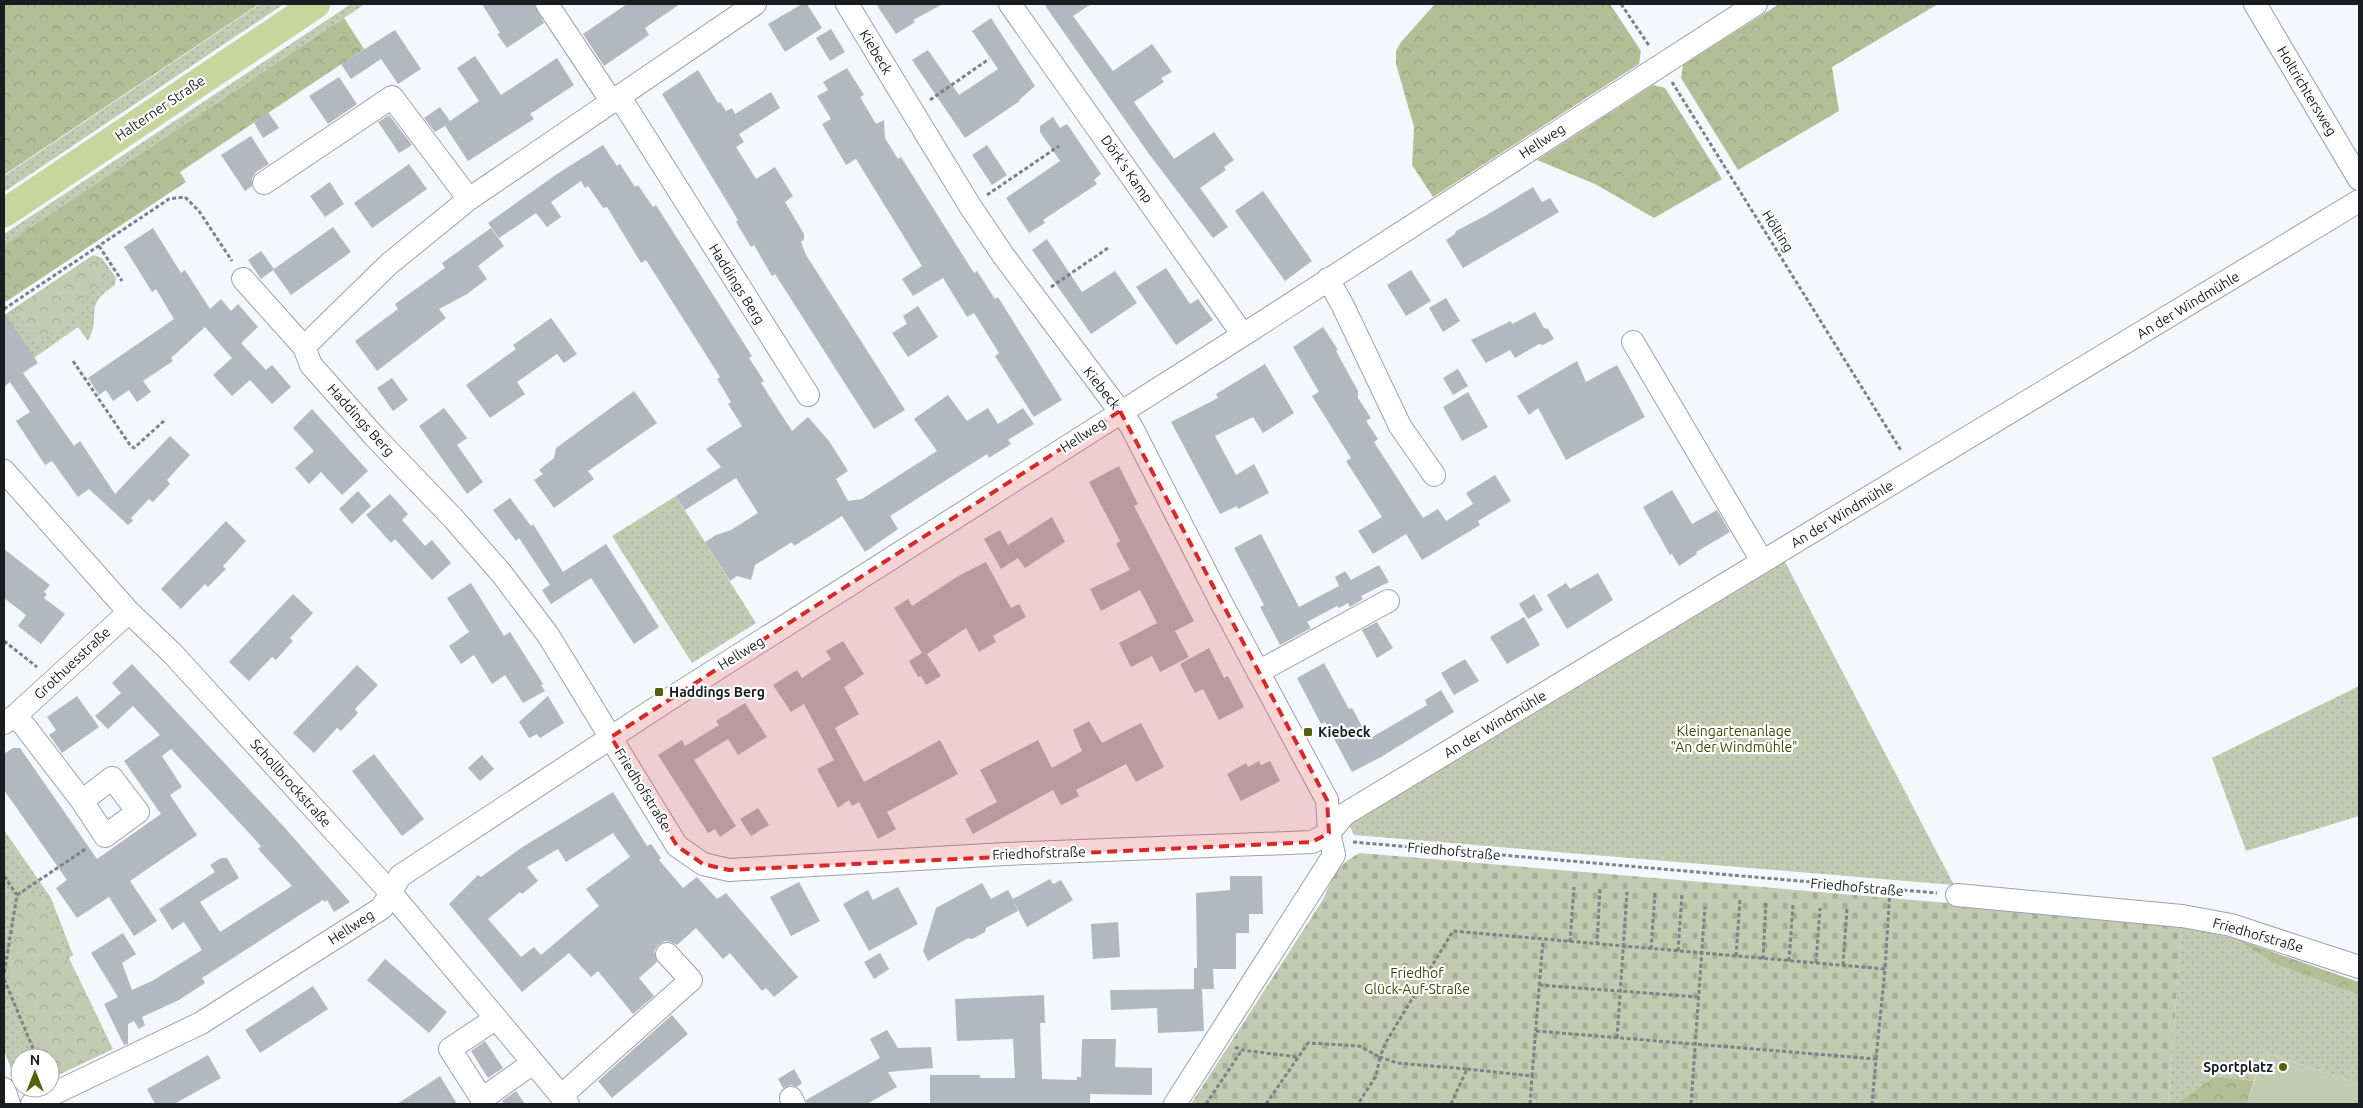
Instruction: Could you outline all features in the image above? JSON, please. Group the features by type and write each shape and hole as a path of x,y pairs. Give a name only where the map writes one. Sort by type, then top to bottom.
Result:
{"main road":[{"name":"Halterner Straße","path":"4,213 316,4"}],"street":[{"name":"Haddings Berg","path":"547,4 615,99 808,396"},
{"path":"304,347 389,264 469,199 755,4"},
{"name":"Kiebeck","path":"847,4 970,206 1034,299 1131,426 1258,672 1327,800 1329,833 1334,855 1175,1104"},
{"name":"Dörk's Kamp","path":"1010,4 1243,335"},
{"name":"Hellweg","path":"32,1104 71,1096 201,1023 382,908 400,876 611,737 1120,411 1243,335 1756,4"},
{"name":"Holtrichtersweg","path":"2254,4 2359,179"},
{"path":"264,183 392,98 469,199"},
{"name":"An der Windmühle","path":"1329,833 1345,814 2359,201"},
{"name":"Haddings Berg","path":"243,278 304,347 311,365 375,437 453,518 502,574 548,635 611,737"},
{"path":"1328,279 1343,306 1400,426 1434,475"},
{"path":"1633,342 1762,562"},
{"name":"Schollbrockstraße","path":"4,471 129,612 173,654 390,892 564,1100"},
{"path":"1258,672 1388,601"},
{"name":"Grothuesstraße","path":"105,836 82,802 10,719 129,612"},
{"name":"Friedhofstraße","path":"611,737 677,846 703,864 729,870 1005,854 1312,842 1329,833"},
{"path":"82,802 112,778 138,812 105,836"},
{"name":"Friedhofstraße","path":"1957,895 2182,916 2231,925 2359,966"},
{"path":"564,1100 691,980 667,954"},
{"path":"495,1019 450,1049 482,1099 533,1063"},
{"path":"4,1089 9,1104"}],"path":[{"name":"Hölting","path":"1622,4 1914,470"},
{"path":"912,112 989,59"},
{"path":"970,206 1059,146"},
{"path":"4,309 168,199 185,197 199,211 243,278"},
{"path":"99,246 122,281"},
{"path":"1034,299 1108,248"},
{"path":"72,361 130,445 134,448 166,419"},
{"path":"4,641 54,680"},
{"name":"Friedhofstraße","path":"1329,833 1342,841 1957,895"},
{"path":"17,895 105,836"},
{"path":"4,876 17,895 4,974"},
{"path":"1570,942 1574,887"},
{"path":"1597,945 1600,888"},
{"path":"1872,1104 1890,890"},
{"path":"1617,1038 1627,892"},
{"path":"1651,949 1655,893"},
{"path":"1678,952 1682,894"},
{"path":"1736,956 1740,900"},
{"path":"1763,959 1766,902"},
{"path":"1789,961 1793,905"},
{"path":"1691,1104 1705,907"},
{"path":"1816,963 1820,908"},
{"path":"1843,965 1847,909"},
{"path":"1358,1104 1376,1076 1380,1057 1386,1042 1453,931 1884,969"},
{"path":"1530,1104 1543,940"},
{"path":"4,979 33,1048"},
{"path":"1539,985 1699,997"},
{"path":"1536,1031 1876,1059"},
{"path":"1214,1042 1231,1045 1242,1050 1297,1057"},
{"path":"1266,1104 1308,1043 1359,1046 1397,1063 1532,1076"},
{"path":"1206,1104 1242,1050"},
{"path":"1451,1104 1467,1070"}],"highlighted area":[{"path":"1120,411 1327,800 1329,833 1312,842 729,870 703,864 677,846 611,737"}],"green space":[{"path":"4,4 259,4 4,175"},
{"path":"260,4 284,4 4,192 4,176"},
{"path":"351,4 365,4 4,245 4,234"},
{"path":"1435,4 1610,4 1641,51 1639,64 1433,197 1412,165 1414,127 1396,64 1396,51 1401,42"},
{"path":"1779,4 1938,4 1832,67 1839,111 1738,170 1681,78 1683,65"},
{"path":"344,18 364,49 180,172 186,182 4,303 4,245"},
{"path":"1653,85 1665,88 1722,179 1654,218 1595,184 1537,160"},
{"path":"93,255 102,258 116,278 115,285 99,299 95,306 94,324 88,341 78,327 34,358 9,321 4,325 4,315"},
{"path":"93,261 101,266 108,278 84,293 80,316 38,341 13,309 85,263"},
{"path":"676,496 756,623 692,663 612,536"},
{"name":"Kleingartenanlage \"An der Windmühle\"","path":"1784,560 1954,885 1354,835 1348,822"},
{"path":"2359,686 2359,816 2246,851 2212,758"},
{"path":"4,830 51,898 73,955 69,958 113,1049 60,1074 60,1048 10,1048 10,1066 4,1050"},
{"name":"Friedhof Glück-Auf-Straße","path":"1360,853 2150,920 2182,926 2168,1104 1191,1104 1324,898 1337,871 1346,861"},
{"path":"40,890 67,958 110,1048 60,1073 60,1048 39,1048 9,976 19,900"},
{"path":"2182,926 2233,938 2277,965 2359,995 2359,1084 2264,1052 2254,1081 2215,1076 2175,1104 2168,1104"},
{"path":"2233,938 2359,982 2359,995 2277,965"},
{"name":"Sportplatz","path":"2264,1052 2359,1084 2359,1104 2247,1104"},
{"path":"2215,1076 2254,1081 2247,1104 2175,1104"}],"building":[{"path":"482,4 534,4 544,23 507,48 497,34 500,33"},
{"path":"627,4 680,4 645,28 649,35 604,66 583,34"},
{"path":"802,4 807,4 822,28 785,52 768,24"},
{"path":"876,4 943,4 913,20 915,22 896,34"},
{"path":"1044,4 1091,4 1073,16 1113,71 1152,44 1172,72 1161,78 1164,82 1134,102 1174,159 1214,132 1234,160 1224,167 1226,170 1200,188 1228,227 1213,238 1149,154"},
{"path":"991,18 1035,86 1020,101 965,138 912,60 928,50 959,95 998,69 972,31"},
{"path":"831,29 845,52 830,61 816,38"},
{"path":"395,30 421,69 398,84 381,59 351,79 341,64"},
{"path":"475,56 501,95 557,58 574,85 530,114 534,119 468,161 445,126 435,132 424,118 440,107 450,121 479,101 457,68"},
{"path":"847,68 864,95 860,97 876,124 884,120 885,138 898,159 901,157 974,273 977,271 995,299 998,297 1062,400 1034,417 995,356 999,353 974,313 967,317 943,278 913,296 902,279 922,266 856,159 846,165 822,124 831,119 817,96 828,90 823,82"},
{"path":"698,70 718,103 720,102 726,111 732,108 735,114 771,92 780,108 739,134 744,142 736,147 756,179 775,167 793,196 785,202 804,234 804,239 801,242 806,255 905,410 874,429 775,274 772,276 754,245 751,247 736,222 738,220 662,94"},
{"path":"339,77 357,104 328,124 309,96"},
{"path":"268,112 279,128 263,138 254,123"},
{"path":"389,115 412,145 399,153 378,122"},
{"path":"1053,117 1060,128 1067,124 1101,174 1094,180 1097,184 1043,220 1045,223 1029,233 1006,198 1060,161 1040,132 1040,126"},
{"path":"251,136 269,164 256,172 252,178 252,186 245,191 221,155"},
{"path":"603,145 617,166 620,164 635,187 638,185 653,207 656,205 752,356 749,358 764,381 761,383 792,431 808,417 829,441 848,471 836,479 848,501 862,499 937,451 914,419 948,395 967,421 988,408 998,424 1023,408 1034,424 1008,440 1011,444 989,458 987,454 890,516 898,529 865,552 842,516 794,546 792,542 755,565 751,580 737,576 730,581 705,542 716,535 731,530 758,513 736,478 685,510 676,496 721,467 706,449 742,426 728,404 731,402 717,379 720,377 646,260 641,263 607,207 603,208 588,186 585,188 581,181 551,202 561,217 547,227 536,213 499,238 488,223 557,174"},
{"path":"987,145 1007,175 992,185 972,155"},
{"path":"409,164 427,189 372,228 354,203"},
{"path":"330,182 344,204 325,217 310,196"},
{"path":"1533,187 1542,202 1550,198 1559,212 1463,268 1446,240 1455,234 1456,231"},
{"path":"1263,191 1312,261 1285,281 1235,211"},
{"path":"333,227 351,252 291,295 273,270 261,279 248,260 261,251 274,269"},
{"path":"153,228 181,273 185,270 210,309 221,299 231,311 238,304 258,327 241,343 266,370 272,365 291,387 272,404 250,380 232,396 213,375 232,358 205,327 171,358 173,361 143,381 151,392 137,402 129,390 113,401 106,390 99,395 88,378 174,319 156,289 152,292 124,247"},
{"path":"491,228 504,246 478,266 487,279 467,294 439,309 446,318 377,371 355,341 398,309 395,304 445,268 442,263"},
{"path":"1047,239 1082,292 1115,271 1137,303 1091,334 1032,250"},
{"path":"1166,268 1190,304 1198,299 1213,320 1176,345 1136,287"},
{"path":"1411,270 1431,301 1406,316 1387,285"},
{"path":"1446,298 1460,321 1443,332 1429,308"},
{"path":"918,306 938,337 908,357 892,333 907,324 903,316"},
{"path":"4,312 38,363 23,373 74,446 80,441 115,494 170,436 190,455 167,480 170,484 153,502 149,499 131,518 133,521 128,525 89,489 78,497 52,461 45,465 16,421 30,412 10,382 4,387"},
{"path":"1535,312 1544,328 1548,329 1554,339 1543,345 1539,344 1515,358 1510,350 1486,363 1471,340 1511,321 1512,324"},
{"path":"551,318 577,354 564,363 557,354 517,382 525,394 490,418 466,385 516,349 513,345"},
{"path":"1323,327 1338,350 1336,351 1358,391 1358,398 1371,418 1366,421 1378,439 1374,442 1423,518 1438,509 1446,521 1473,504 1466,493 1495,475 1511,501 1478,521 1480,525 1422,560 1406,534 1373,554 1358,531 1382,517 1346,461 1351,458 1312,396 1319,392 1293,347"},
{"path":"1577,361 1586,382 1617,365 1645,417 1566,460 1538,408 1529,415 1517,396"},
{"path":"1265,364 1294,413 1263,433 1253,417 1215,436 1236,475 1254,464 1269,493 1238,509 1237,506 1220,514 1171,422 1218,398 1216,394"},
{"path":"1458,369 1468,386 1453,395 1443,378"},
{"path":"392,378 408,400 393,411 377,388"},
{"path":"634,391 657,423 588,471 594,479 554,508 534,480 543,474 539,470 554,458 556,448"},
{"path":"1468,392 1488,427 1462,441 1443,407"},
{"path":"444,408 467,438 457,445 483,482 467,494 419,426"},
{"path":"312,409 368,471 342,495 321,472 309,484 295,468 314,451 293,428"},
{"path":"1119,466 1138,504 1134,506 1194,621 1175,631 1189,657 1160,672 1152,656 1131,667 1119,643 1157,623 1140,590 1101,611 1090,589 1130,570 1116,544 1120,541 1089,482"},
{"path":"1672,490 1692,524 1717,510 1730,532 1696,552 1697,554 1679,566 1672,554 1670,555 1643,507"},
{"path":"358,491 371,506 352,524 339,509"},
{"path":"390,494 408,514 402,520 425,546 432,540 451,563 432,580 395,539 391,543 366,515"},
{"path":"510,498 531,526 533,524 563,572 606,544 659,627 634,644 591,578 551,604 542,590 550,585 519,538 516,541 493,510"},
{"path":"1052,517 1065,542 1025,568 1018,558 1001,569 984,539 1000,530 1008,545"},
{"path":"226,521 246,541 223,566 226,569 208,587 205,584 181,609 161,589"},
{"path":"1261,534 1299,607 1339,586 1335,577 1345,571 1351,580 1379,565 1389,582 1361,596 1363,599 1350,607 1348,603 1339,608 1337,606 1307,622 1311,628 1280,645 1260,607 1264,605 1234,548"},
{"path":"4,549 50,585 44,592 47,594 44,598 65,614 41,644 18,626 26,615 4,598"},
{"path":"986,562 1011,608 1019,604 1026,617 993,636 996,642 979,652 966,628 927,654 941,676 926,685 921,676 918,677 909,661 922,653 894,608 908,599 912,606 960,575"},
{"path":"1598,573 1613,600 1567,629 1547,595 1566,583 1570,589"},
{"path":"471,583 504,636 510,632 543,684 541,685 545,691 523,703 505,675 492,684 474,655 461,664 449,646 469,632 447,598"},
{"path":"293,594 313,613 290,638 293,641 276,660 272,657 249,681 229,662"},
{"path":"1534,594 1543,610 1528,619 1519,604"},
{"path":"1524,617 1540,645 1507,664 1490,637"},
{"path":"1377,622 1393,648 1377,658 1362,630"},
{"path":"843,641 864,674 844,687 859,714 835,728 864,782 940,740 958,774 887,812 896,829 878,839 859,802 852,806 849,800 838,808 817,769 834,760 804,704 791,712 773,685 797,670 802,678 831,659 826,651"},
{"path":"1209,648 1224,678 1228,676 1244,707 1219,720 1203,689 1195,693 1180,664"},
{"path":"1465,659 1479,681 1454,695 1441,673"},
{"path":"1324,663 1349,709 1352,708 1369,739 1427,705 1425,700 1441,690 1454,712 1381,757 1352,772 1325,722 1321,724 1297,678"},
{"path":"132,664 285,828 350,902 334,912 327,900 325,902 323,900 202,978 205,983 179,1000 142,1017 145,1025 139,1029 134,1021 128,1024 128,1044 124,1045 104,1004 118,997 91,953 123,933 136,954 122,963 132,990 152,981 202,950 184,922 172,930 159,909 215,872 210,865 221,858 227,858 239,878 200,902 220,932 292,886 258,849 261,846 171,749 162,756 182,787 170,795 197,835 130,881 157,921 134,936 109,897 77,918 56,888 67,880 4,790 4,754 13,748 20,748 97,859 161,814 124,761 160,735 133,706 108,729 95,716 121,693 112,683"},
{"path":"357,665 378,685 355,709 358,713 341,731 337,728 314,753 293,733"},
{"path":"77,696 99,727 62,753 49,735 56,730 47,717"},
{"path":"548,696 564,723 540,738 537,734 529,738 519,722"},
{"path":"745,703 767,737 738,755 728,739 694,760 736,826 720,837 715,829 708,833 658,755 682,740 685,746 719,725 716,721"},
{"path":"1089,721 1102,743 1141,723 1164,767 1136,782 1126,764 1076,790 1079,796 1061,805 1053,790 973,834 965,819 997,802 980,770 1038,740 1052,768 1082,751 1073,730"},
{"path":"374,754 424,819 402,836 352,771"},
{"path":"482,755 494,769 480,781 468,768"},
{"path":"1259,761 1261,765 1270,761 1280,781 1241,801 1227,774 1246,763 1248,767"},
{"path":"613,792 647,846 651,844 661,858 659,860 683,888 697,877 717,899 726,893 798,977 774,997 766,988 762,991 730,953 723,959 696,928 677,945 665,941 658,945 654,951 657,962 639,978 654,996 633,1014 598,971 591,977 569,953 522,992 449,904 478,875 481,877 524,846","holes":["613,833 630,857 586,889 599,906 541,955 534,947 521,957 488,919 520,892 522,894 538,881 527,867 558,849 566,862"]},
{"path":"758,808 769,825 751,836 740,819"},
{"path":"1230,876 1262,876 1263,914 1249,914 1249,933 1236,933 1236,969 1213,969 1214,989 1194,989 1194,968 1197,968 1196,893 1230,890"},
{"path":"1050,879 1053,884 1061,880 1073,900 1027,927 1013,900 1018,911 986,928 985,932 972,939 968,938 928,961 923,951 936,908 982,883 991,899 1008,890 1013,899"},
{"path":"799,882 820,921 791,936 770,897"},
{"path":"898,887 918,924 869,951 843,904 868,890 873,900"},
{"path":"1118,922 1120,957 1093,959 1091,924"},
{"path":"880,953 889,969 874,979 864,962"},
{"path":"385,959 447,1012 429,1033 367,980"},
{"path":"313,986 328,1009 260,1053 245,1030"},
{"path":"1202,989 1204,1031 1158,1033 1157,1008 1111,1010 1110,990"},
{"path":"1044,995 1045,1023 1040,1023 1042,1079 1077,1080 1077,1077 1081,1077 1082,1039 1116,1039 1115,1067 1152,1068 1152,1095 1090,1094 1090,1104 930,1104 930,1075 980,1075 980,1078 1015,1078 1013,1039 957,1041 955,999"},
{"path":"672,1015 688,1034 612,1098 598,1081"},
{"path":"887,1030 898,1048 931,1047 933,1068 888,1072 897,1087 867,1104 807,1104 806,1100 880,1058 870,1039"},
{"path":"485,1041 503,1068 488,1078 471,1051"},
{"path":"208,1055 221,1078 174,1104 155,1104 147,1089"},
{"path":"794,1069 802,1083 797,1087 791,1085 783,1088 778,1079"},
{"path":"440,1076 457,1104 397,1104 428,1084"},
{"path":"516,1091 525,1104 504,1104 502,1101"}],"place":[{"name":"Haddings Berg","path":"659,692"},
{"name":"Kiebeck","path":"1308,732"},
{"name":"Sportplatz","path":"2283,1067"}]}
